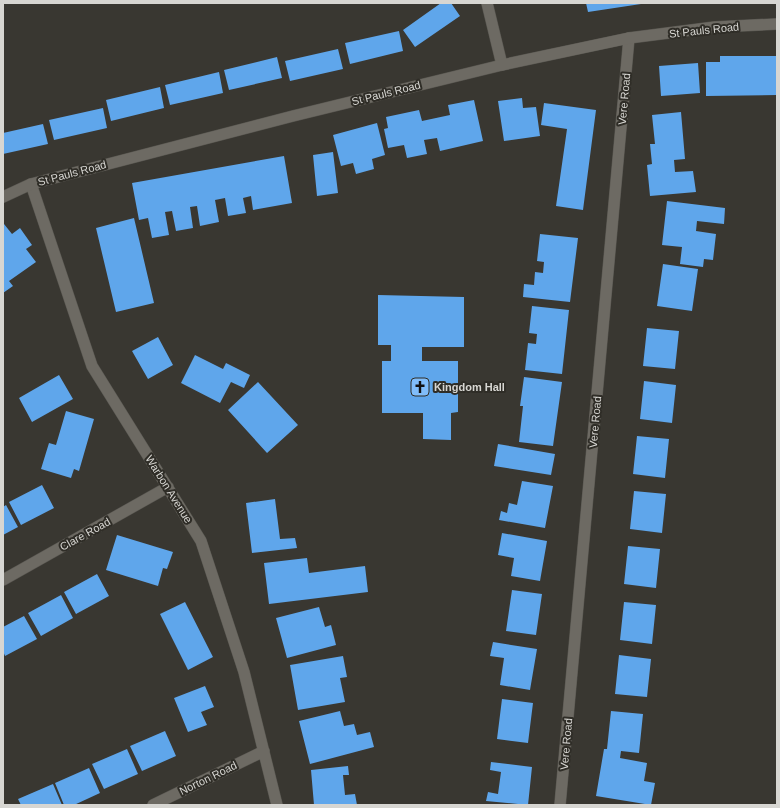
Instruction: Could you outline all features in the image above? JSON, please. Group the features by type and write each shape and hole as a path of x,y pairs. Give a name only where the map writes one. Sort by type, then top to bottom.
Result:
{"street":[{"path":"487,3 502,65"},
{"name":"St Pauls Road","path":"3,197 30,184 293,116 502,65 629,38 715,27 777,24"},
{"name":"Vere Road","path":"560,805 629,38"},
{"name":"Warbon Avenue","path":"30,184 92,366 201,540 244,672 277,805"},
{"name":"Clare Road","path":"3,580 168,487"},
{"name":"Norton Road","path":"153,805 264,751"}],"building":[{"path":"441,3 451,3 460,16 415,47 403,30"},
{"path":"586,3 641,3 641,4 588,12"},
{"path":"399,31 403,51 350,64 345,43"},
{"path":"338,49 343,69 290,81 285,61"},
{"path":"720,56 777,56 777,95 706,96 706,62 720,62"},
{"path":"277,57 282,78 229,90 224,70"},
{"path":"698,63 700,93 661,96 659,66"},
{"path":"219,72 223,93 170,105 165,85"},
{"path":"160,87 164,108 111,121 106,100"},
{"path":"522,98 523,108 536,107 540,136 504,141 498,101"},
{"path":"474,100 483,141 440,151 437,138 424,140 427,154 407,158 404,145 388,148 384,129 388,128 386,117 419,110 422,121 450,115 448,105"},
{"path":"544,103 596,110 583,210 556,206 567,129 541,125"},
{"path":"103,108 107,128 54,140 49,120"},
{"path":"681,112 685,159 674,160 675,172 693,171 696,192 650,196 647,165 652,164 650,144 655,144 652,115"},
{"path":"377,123 385,155 372,159 374,169 356,174 353,163 341,166 333,135"},
{"path":"43,124 48,144 3,154 3,133"},
{"path":"333,152 338,193 317,196 313,155"},
{"path":"284,156 292,203 253,210 251,196 243,198 246,213 228,216 225,198 215,200 219,222 200,226 197,206 190,207 193,228 176,231 172,211 165,212 169,235 152,238 148,218 139,220 132,183"},
{"path":"667,201 725,208 724,224 697,221 696,231 716,234 713,260 704,259 703,267 680,264 682,247 662,245"},
{"path":"134,218 154,303 116,312 96,228"},
{"path":"3,224 12,234 20,228 32,245 26,249 36,262 9,281 13,286 3,293"},
{"path":"540,234 578,238 570,302 523,297 524,284 534,285 535,272 543,273 544,262 537,261"},
{"path":"663,264 698,269 692,311 657,306"},
{"name":"Kingdom Hall","path":"378,295 464,297 464,347 422,347 422,361 458,361 458,412 451,413 451,440 423,439 423,413 382,413 382,361 391,361 391,345 378,345"},
{"path":"532,306 569,310 562,374 525,370 528,343 536,344 537,334 529,333"},
{"path":"647,328 679,331 675,369 643,366"},
{"path":"158,337 173,365 148,379 132,351"},
{"path":"195,355 223,369 226,363 250,375 244,388 231,382 220,403 181,383"},
{"path":"59,375 73,399 32,422 19,398"},
{"path":"524,377 562,382 553,446 519,442 523,406 520,406"},
{"path":"644,381 676,385 672,423 640,419"},
{"path":"258,382 298,425 267,453 228,410"},
{"path":"66,411 94,419 79,471 74,469 71,478 41,469 49,443 56,445"},
{"path":"637,436 669,439 665,478 633,474"},
{"path":"498,444 555,454 551,475 494,466"},
{"path":"522,481 553,486 545,528 499,520 501,511 507,513 509,503 517,505"},
{"path":"42,485 54,508 21,525 9,502"},
{"path":"634,491 666,494 662,533 630,529"},
{"path":"275,499 280,539 295,538 297,548 252,553 246,503"},
{"path":"6,505 18,527 3,535 3,507"},
{"path":"502,533 547,541 540,581 511,576 514,558 498,555"},
{"path":"117,535 173,552 167,569 163,568 158,586 106,570"},
{"path":"628,546 660,549 656,588 624,584"},
{"path":"307,558 309,573 365,566 368,592 269,604 264,563"},
{"path":"97,574 109,596 76,614 64,592"},
{"path":"512,590 542,594 536,635 506,631"},
{"path":"61,595 73,618 41,636 28,613"},
{"path":"185,602 213,657 188,670 160,614"},
{"path":"624,602 656,605 652,644 620,640"},
{"path":"319,607 325,627 331,625 336,645 287,658 276,618"},
{"path":"24,616 37,639 5,656 3,651 3,627"},
{"path":"493,642 537,649 530,690 500,685 504,658 490,656"},
{"path":"619,655 651,659 647,697 615,694"},
{"path":"343,656 347,677 340,678 345,702 298,710 290,665"},
{"path":"205,686 214,707 201,712 207,725 188,732 174,698"},
{"path":"502,699 533,703 528,743 497,739"},
{"path":"340,711 344,726 354,724 357,735 370,732 374,747 310,764 299,721"},
{"path":"611,711 643,714 639,753 621,751 620,758 647,763 644,781 655,783 651,805 596,796 604,749 607,749"},
{"path":"165,731 176,756 142,771 130,746"},
{"path":"127,749 138,774 104,789 92,764"},
{"path":"491,762 532,767 528,805 486,801 488,792 498,794 501,772 490,770"},
{"path":"348,766 349,775 343,775 345,795 355,794 357,805 314,805 311,770"},
{"path":"89,768 100,793 74,805 64,805 55,783"},
{"path":"53,784 62,805 21,805 18,799"}],"place":[{"name":"Kingdom Hall","path":"420,387"}]}
